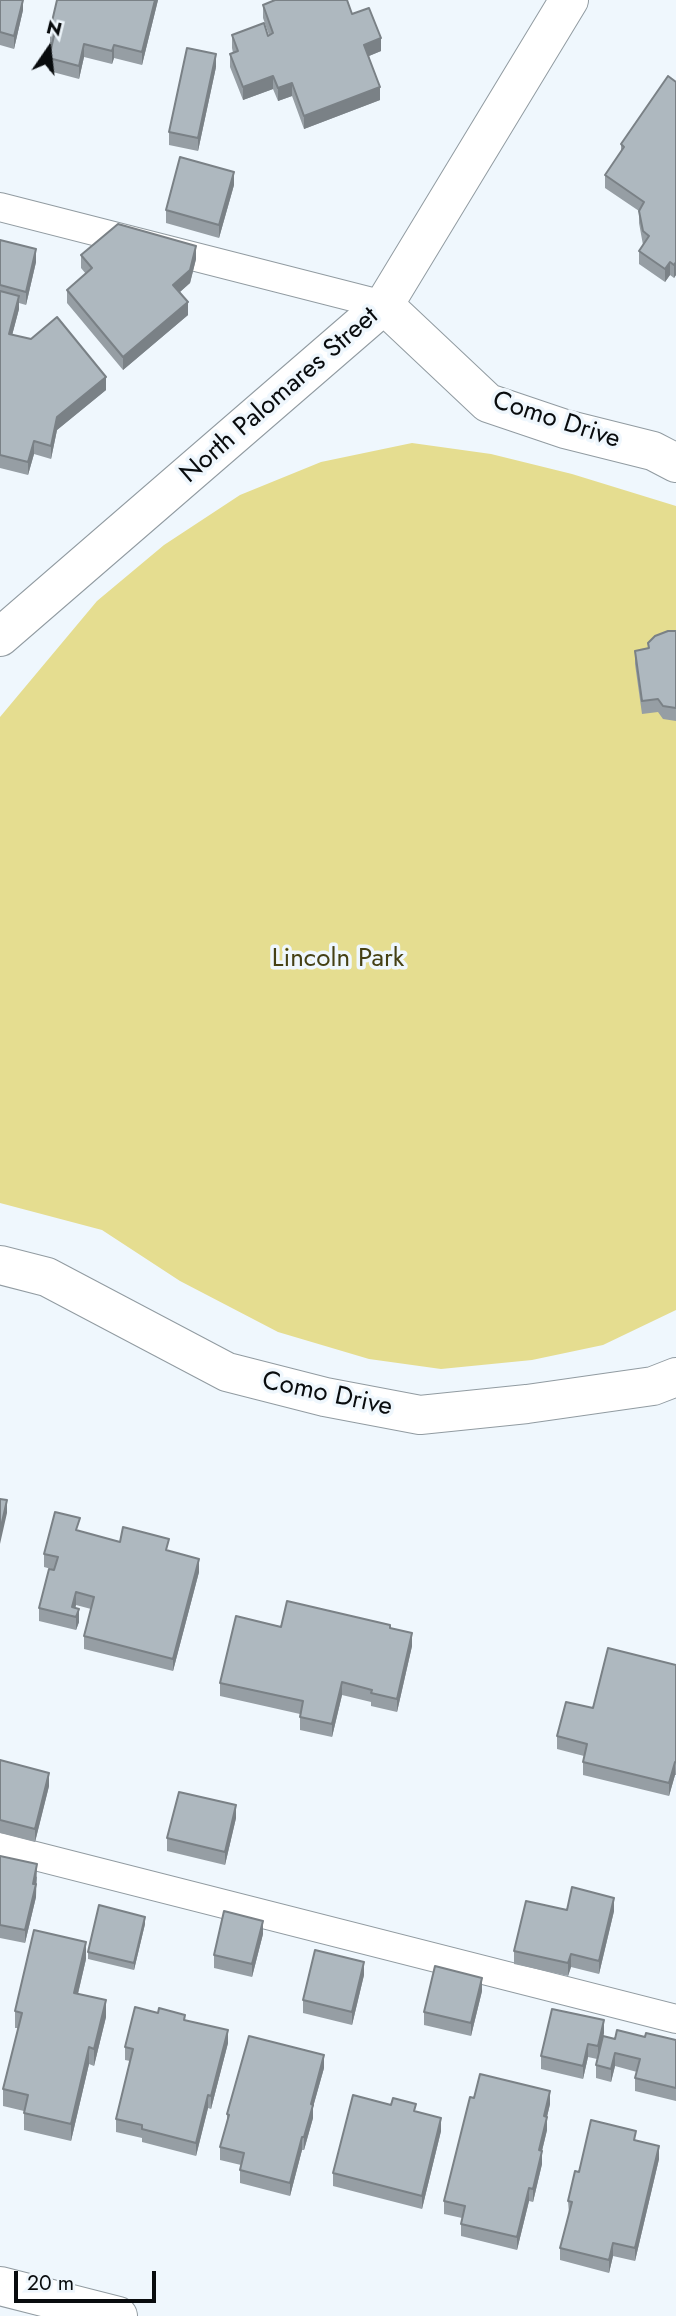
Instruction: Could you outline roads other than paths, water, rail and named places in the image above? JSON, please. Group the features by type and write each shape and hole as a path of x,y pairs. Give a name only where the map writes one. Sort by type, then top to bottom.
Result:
{"street":[{"name":"North Palomares Street","path":"0,637 384,306 569,0"},
{"name":"Como Drive","path":"384,306 488,403 565,429 653,451 676,463"},
{"name":"Como Drive","path":"0,1265 47,1277 227,1372 325,1397 420,1415 527,1404 653,1386 676,1377"},
{"path":"0,2286 118,2316"}],"lane":[{"path":"0,207 384,306"},
{"path":"0,1847 676,2019"}],"park label":[{"name":"Lincoln Park","path":"338,960"}]}
